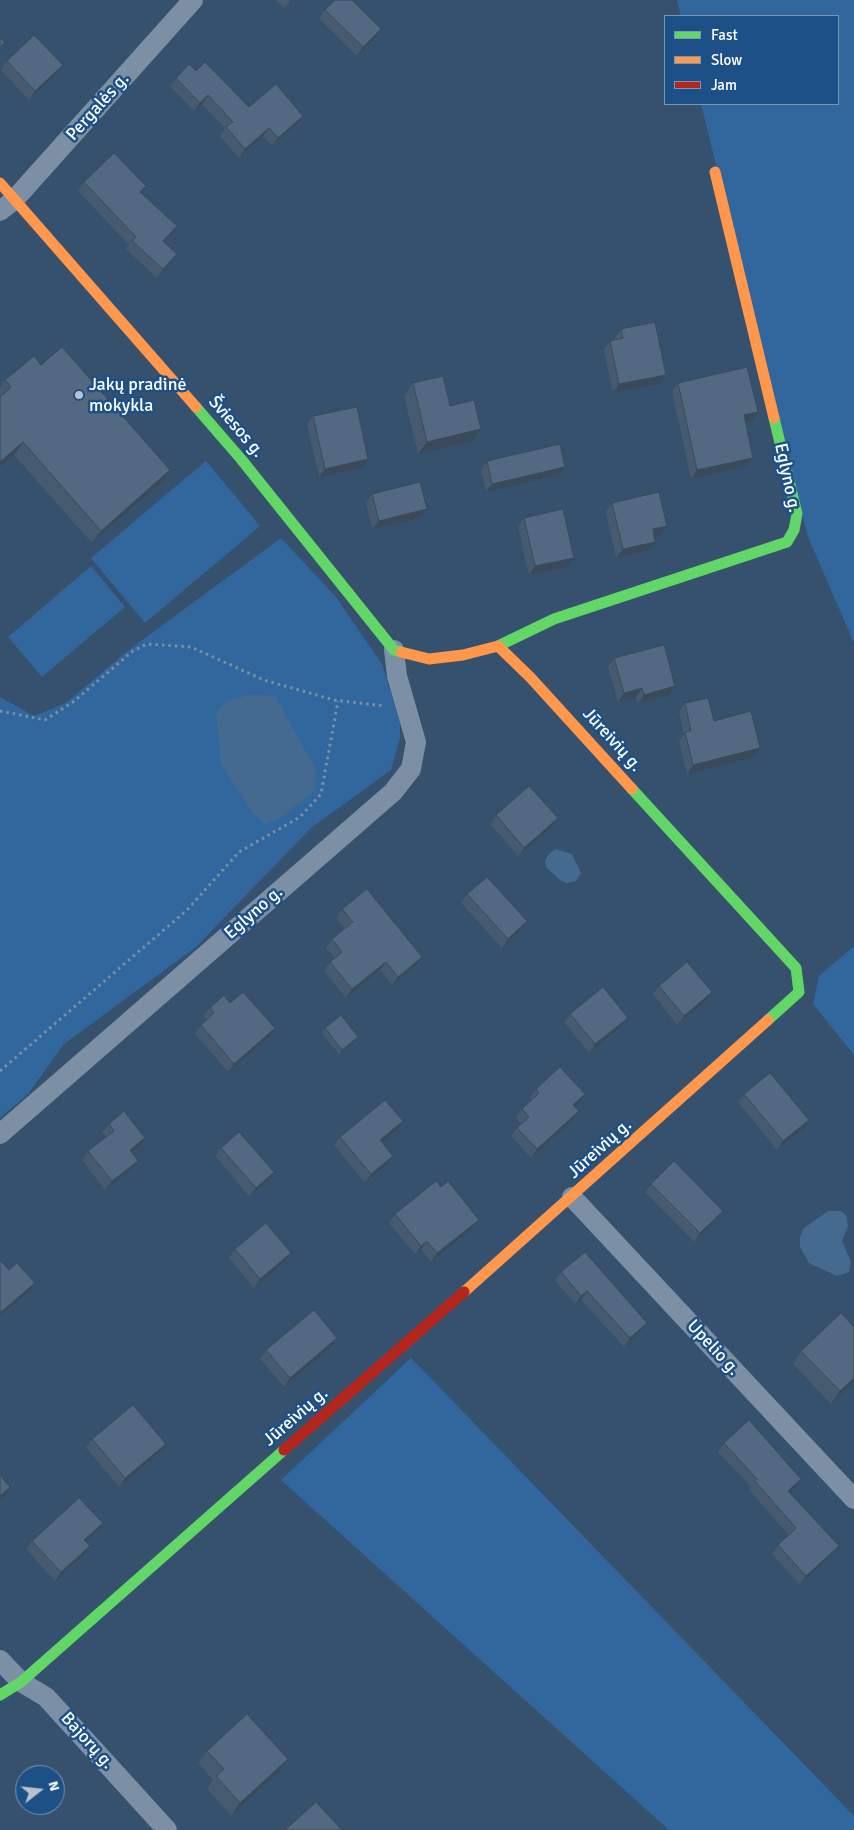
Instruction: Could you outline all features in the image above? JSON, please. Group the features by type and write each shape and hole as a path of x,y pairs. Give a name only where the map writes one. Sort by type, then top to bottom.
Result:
{"street":[{"name":"Pergalės g.","path":"7,205 193,0"},
{"name":"Eglyno g.","path":"498,646 554,619 787,542 794,530 797,514 714,172"},
{"name":"Šviesos g.","path":"0,183 7,205 241,459 394,650"},
{"path":"394,650 429,659 463,655 498,646"},
{"name":"Jūreivių g.","path":"0,1694 21,1682 572,1197 800,992 796,968 530,677 498,646"},
{"name":"Eglyno g.","path":"0,1134 393,792 411,769 416,742 397,676 394,650"},
{"name":"Upelio g.","path":"572,1197 854,1499"},
{"name":"Bajorų g.","path":"0,1660 21,1682 46,1697 167,1830"}],"path":[{"path":"0,711 45,720 73,702 133,651 147,644 191,647 264,680 338,701 407,709"},
{"path":"0,1071 187,910 239,852 300,817 321,794 338,701"}],"shaded area":[{"path":"677,0 854,0 854,643 808,537 701,105 839,105 839,15 681,15"},
{"path":"206,461 260,526 145,623 91,558"},
{"path":"281,538 336,597 382,664 400,722 400,738 391,770 311,828 196,947 64,1044 28,1094 0,1118 0,697 34,716 66,703 126,652"},
{"path":"91,566 125,607 42,677 8,637"},
{"path":"254,694 276,697 316,770 314,791 279,819 264,824 251,810 221,764 216,712 229,700"},
{"path":"556,849 572,854 581,873 576,881 567,883 560,880 546,867 545,860"},
{"path":"854,946 854,1055 813,1004 819,976"},
{"path":"828,1211 841,1211 846,1215 848,1226 842,1241 851,1262 849,1272 837,1276 809,1263 800,1247 800,1237 804,1228"},
{"path":"411,1358 854,1816 854,1830 669,1830 281,1480"}],"building":[{"path":"335,0 352,0 381,29 363,47 325,10"},
{"path":"34,35 63,65 35,91 7,61"},
{"path":"0,38 5,42 0,47"},
{"path":"205,62 249,107 276,84 303,116 278,138 269,128 245,149 226,127 233,122 208,95 200,103 176,78 189,64 196,71"},
{"path":"114,153 146,186 140,192 177,226 163,241 177,254 163,269 132,241 136,237 84,182"},
{"path":"655,322 666,375 619,384 610,341 623,338 621,329"},
{"path":"62,347 170,470 101,531 23,442 0,462 0,397 11,387 5,380 34,356 41,365"},
{"path":"747,367 758,412 744,415 753,458 697,470 678,383"},
{"path":"443,376 450,406 474,400 481,429 427,442 413,383"},
{"path":"357,407 368,459 325,469 313,416"},
{"path":"560,444 565,467 492,484 487,461"},
{"path":"420,482 427,509 379,521 372,494"},
{"path":"659,492 667,526 653,529 655,542 623,549 612,503"},
{"path":"563,509 574,558 535,566 524,518"},
{"path":"664,645 675,686 644,695 642,688 624,693 614,658"},
{"path":"708,698 714,721 751,711 760,748 693,765 685,732 691,731 685,703"},
{"path":"529,786 558,818 524,848 496,815"},
{"path":"487,877 527,921 508,939 467,894"},
{"path":"367,889 422,957 398,977 386,962 352,989 330,962 342,952 332,939 353,922 342,909"},
{"path":"687,962 712,992 684,1016 659,986"},
{"path":"603,987 628,1018 595,1044 570,1014"},
{"path":"243,992 275,1028 234,1064 201,1025 214,1013 210,1008 224,995 230,1003"},
{"path":"341,1015 358,1037 342,1050 325,1028"},
{"path":"560,1067 585,1094 573,1105 579,1111 537,1149 517,1128 529,1117 522,1109 539,1093 536,1089"},
{"path":"770,1073 809,1120 783,1141 744,1094"},
{"path":"385,1100 403,1121 380,1140 393,1156 371,1174 340,1137"},
{"path":"124,1111 145,1138 130,1150 138,1161 112,1181 88,1151 114,1131 109,1124"},
{"path":"239,1132 274,1172 256,1188 221,1148"},
{"path":"674,1161 723,1211 700,1233 651,1184"},
{"path":"436,1181 441,1187 448,1181 479,1220 437,1253 427,1241 421,1246 395,1214"},
{"path":"266,1223 291,1253 260,1279 235,1249"},
{"path":"585,1252 647,1323 630,1338 587,1291 581,1296 561,1272"},
{"path":"0,1260 9,1270 17,1263 35,1283 1,1312 0,1310"},
{"path":"314,1310 337,1338 290,1378 266,1350"},
{"path":"841,1313 854,1327 854,1378 840,1391 801,1351"},
{"path":"133,1405 166,1444 125,1478 92,1439"},
{"path":"749,1420 801,1479 788,1491 839,1546 806,1576 778,1545 796,1528 755,1481 757,1479 724,1443"},
{"path":"0,1475 10,1487 0,1496"},
{"path":"79,1498 103,1523 84,1540 90,1546 61,1572 32,1541"},
{"path":"247,1714 288,1759 240,1803 216,1776 224,1769 207,1751"},
{"path":"316,1802 342,1830 285,1830"}],"traffic: fast":[{"path":"196,407 241,459 394,650 401,652"},
{"path":"498,646 554,619 787,542 794,530 797,514 774,418"},
{"path":"632,789 796,968 799,992 768,1020"},
{"path":"0,1695 21,1682 284,1450"}],"traffic: slow":[{"path":"715,172 774,418"},
{"path":"0,183 196,407"},
{"path":"401,652 429,659 463,655 498,646 530,677 632,789"},
{"path":"464,1292 768,1020"}],"traffic: jam":[{"path":"284,1450 464,1292"}],"place":[{"name":"Jakų pradinė mokykla","path":"79,395"}]}
